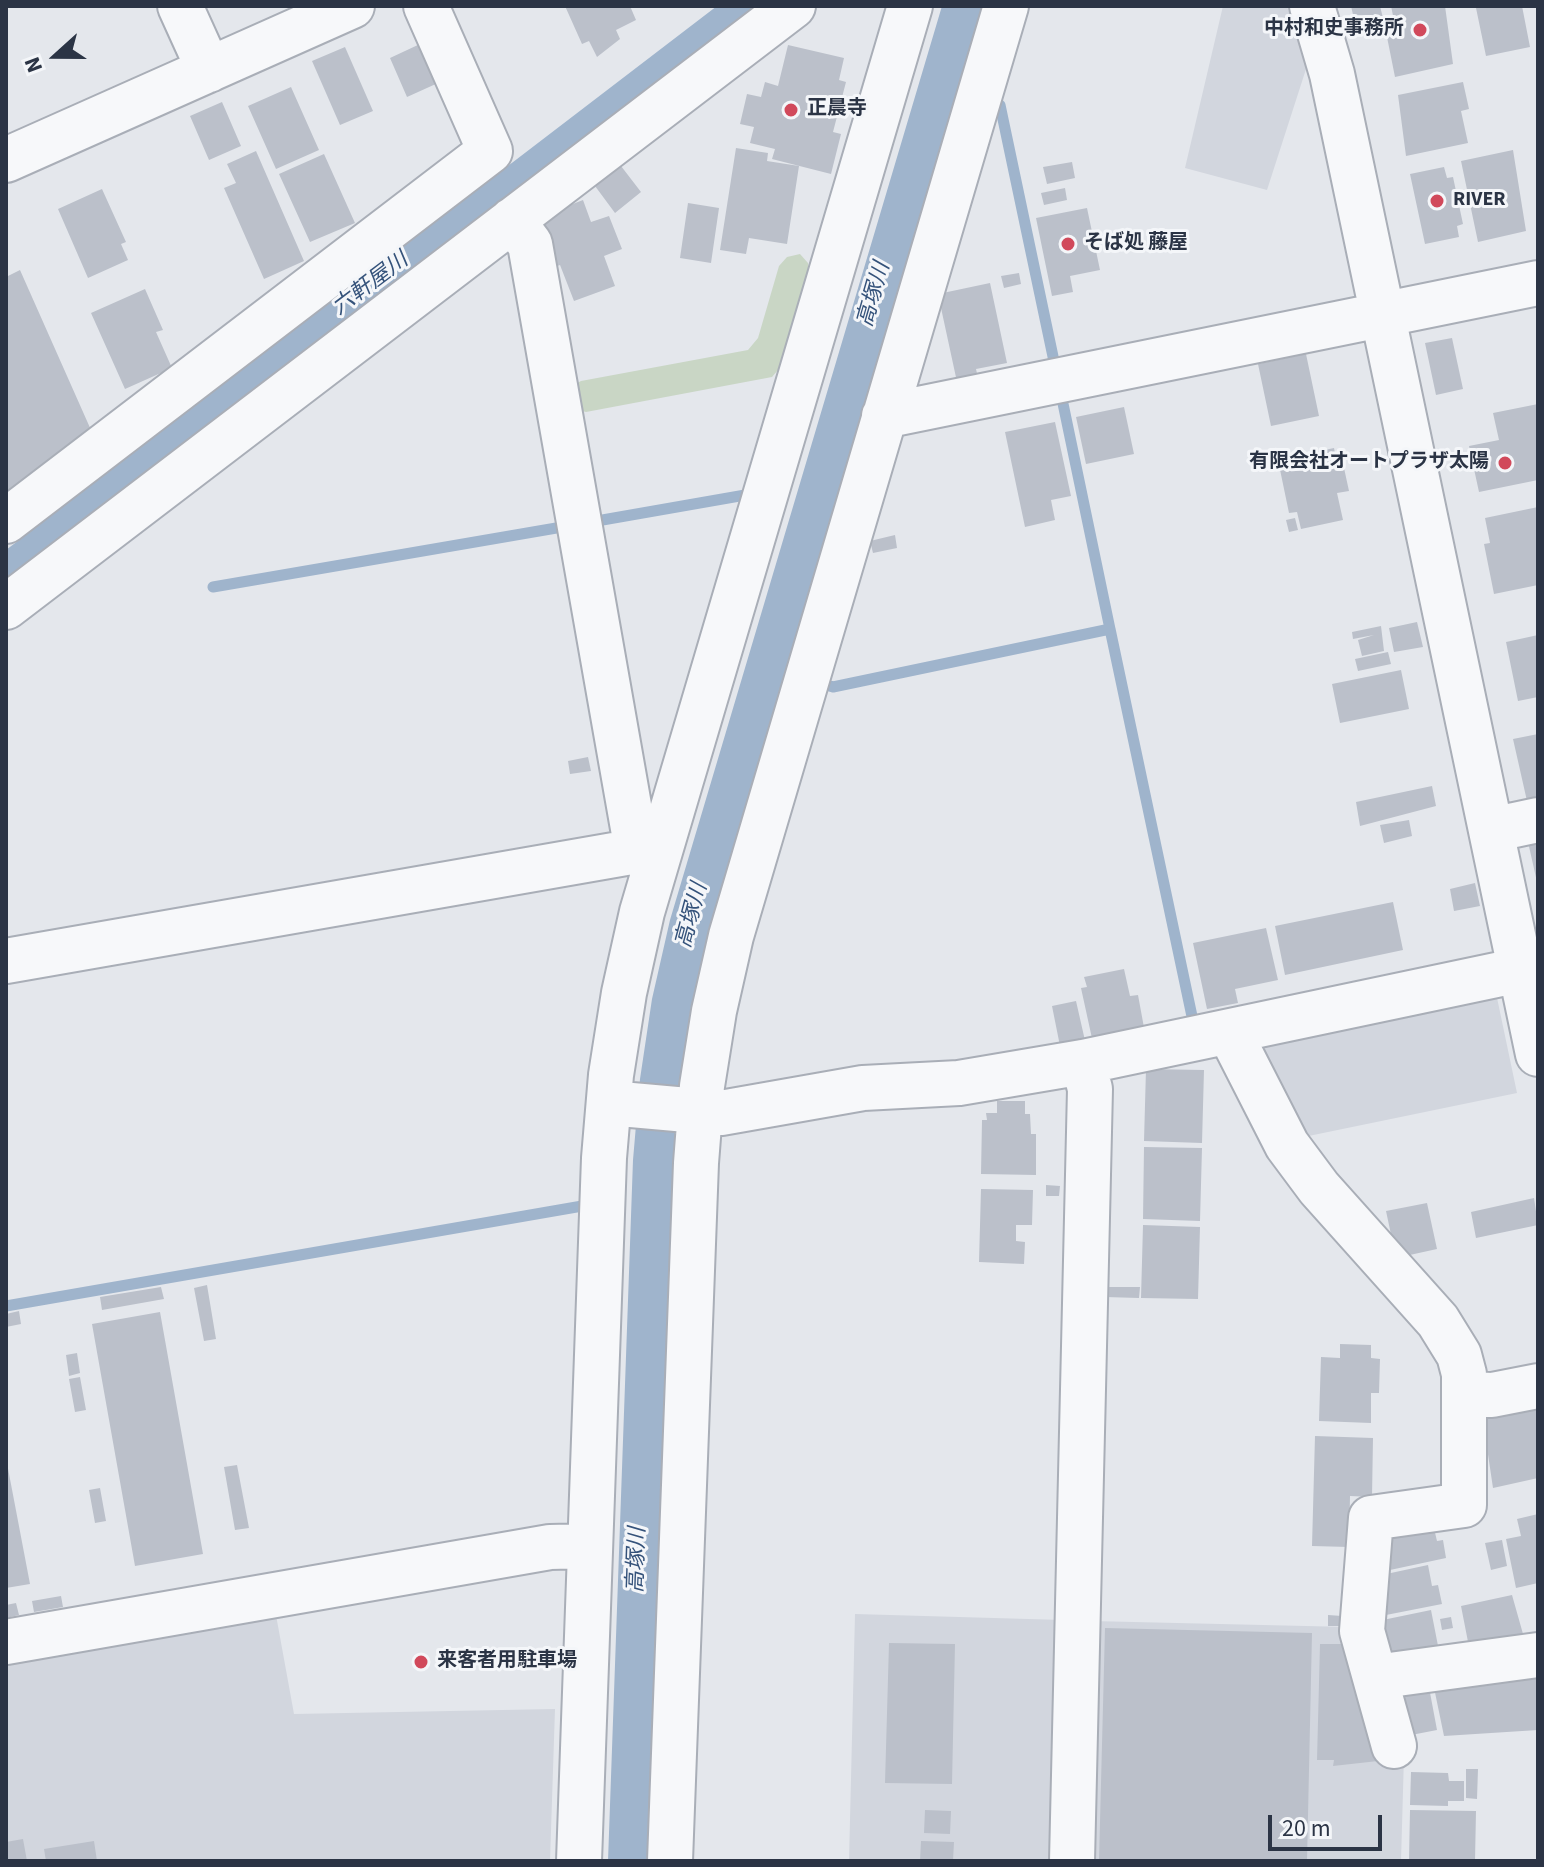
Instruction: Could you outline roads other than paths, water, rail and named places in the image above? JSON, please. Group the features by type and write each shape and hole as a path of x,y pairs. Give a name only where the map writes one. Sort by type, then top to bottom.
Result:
{"street":[{"path":"180,6 209,70"},
{"path":"11,146 209,70 352,6"},
{"path":"6,521 490,151 426,6"},
{"path":"6,607 793,6"},
{"path":"579,1861 590,1546 624,993 648,855 910,6"},
{"path":"670,1861 694,1111 731,936 1006,6"},
{"path":"1312,6 1332,74 1538,1054"},
{"path":"512,220 530,244 648,855"},
{"path":"884,416 1538,283"},
{"path":"1491,830 1538,820"},
{"path":"6,961 648,855"},
{"path":"617,1104 721,1113 863,1088 959,1083 1083,1062 1520,970"},
{"path":"1233,1031 1287,1145 1319,1188 1450,1337 1459,1355 1467,1394 1464,1505 1371,1518 1362,1631 1394,1746"},
{"path":"1072,1861 1090,1105 1083,1062"},
{"path":"1467,1394 1492,1395 1538,1386"},
{"path":"6,1642 550,1547 590,1546"},
{"path":"1375,1677 1538,1655"}],"water":[{"name":"六軒屋川","path":"717,6 755,6 6,579 6,550"},
{"name":"高塚川","path":"942,6 982,6 709,930 691,1007 679,1084 673,1162 647,1861 608,1861 633,1160 640,1079 652,999 670,920"}],"waterway":[{"path":"1000,105 1055,366"},
{"path":"1061,394 1110,629"},
{"path":"591,522 751,494"},
{"path":"213,587 568,526"},
{"path":"820,683 833,687 1110,629 1193,1021 1202,1019"},
{"path":"6,1306 588,1205"}],"place":[{"name":"中村和史事務所","path":"1420,30"},
{"name":"正晨寺","path":"791,110"},
{"name":"RIVER","path":"1437,201"},
{"name":"そば処 藤屋","path":"1068,244"},
{"name":"有限会社オートプラザ太陽","path":"1505,463"},
{"name":"来客者用駐車場","path":"421,1662"}]}
